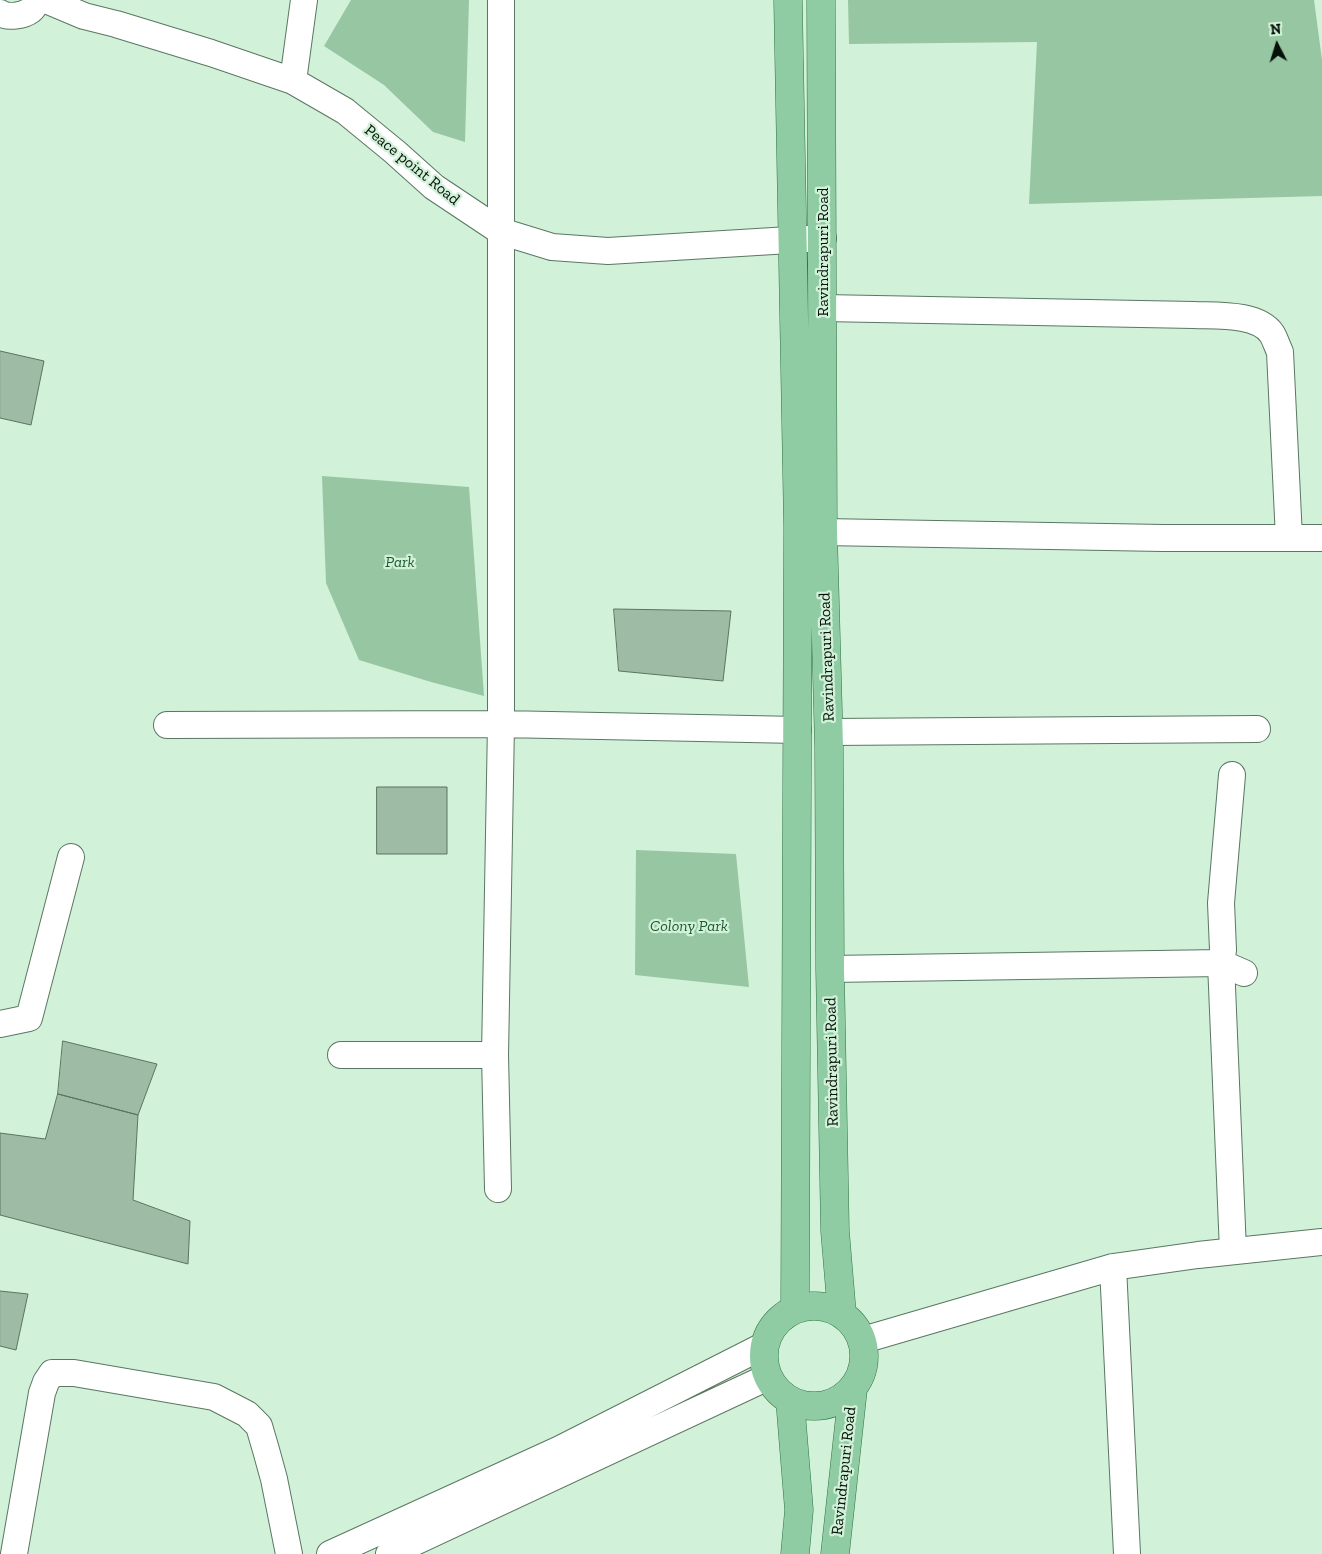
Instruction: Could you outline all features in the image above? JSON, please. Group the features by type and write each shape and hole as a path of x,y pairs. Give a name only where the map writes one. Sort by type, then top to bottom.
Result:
{"main road":[{"name":"Ravindrapuri Road","path":"788,0 798,527 795,1309"},
{"name":"Ravindrapuri Road","path":"821,0 823,532 829,732 830,969 835,1231 842,1314"},
{"path":"811,1306 827,1307 842,1314 855,1325 863,1340 865,1357 862,1374 853,1389 840,1400 824,1406 806,1406 790,1400 777,1390 768,1377 764,1362 765,1345 770,1330 781,1318 795,1309 811,1306"},
{"name":"Ravindrapuri Road","path":"835,1554 853,1389"},
{"path":"790,1400 798,1510 795,1554"}],"street":[{"path":"0,13 18,16 31,10 38,0"},
{"name":"Peace point Road","path":"46,0 84,16 202,50 293,81 345,111 395,152 434,188 500,231 552,247 608,250 823,238"},
{"path":"293,81 304,0"},
{"path":"498,1189 495,1055 501,724 501,0"},
{"path":"823,308 1194,315 1243,318 1259,321 1272,333 1280,352 1289,538"},
{"path":"823,532 1163,538 1322,538"},
{"path":"167,725 501,724 798,730"},
{"path":"829,732 1257,729"},
{"path":"1232,775 1221,904 1223,950 1233,968 1234,1252"},
{"path":"0,1024 29,1018 71,857"},
{"path":"830,969 1233,968"},
{"path":"341,1054 495,1055"},
{"path":"863,1340 1113,1267 1322,1242"},
{"path":"1113,1267 1127,1554"},
{"path":"330,1554 560,1449 765,1345"},
{"path":"14,1554 42,1393 52,1373 74,1373 214,1397 247,1414 259,1426 264,1442 274,1479 289,1554"},
{"path":"389,1554 768,1377"}],"green space":[{"path":"351,0 469,0 465,142 433,132 384,85 324,46"},
{"path":"848,0 1314,0 1322,60 1322,196 1029,204 1037,42 849,44"},
{"name":"Park","path":"322,476 469,487 484,696 359,660 326,583"},
{"name":"Colony Park","path":"636,850 736,854 749,987 635,975"}],"building":[{"path":"0,351 44,361 31,425 0,418"},
{"path":"614,609 731,611 723,681 619,671"},
{"path":"377,787 447,787 447,854 377,854"},
{"path":"63,1041 157,1064 138,1115 58,1094"},
{"path":"58,1094 138,1115 133,1200 190,1221 188,1264 0,1215 0,1133 45,1139"},
{"path":"0,1291 28,1294 16,1350 0,1346"}]}
